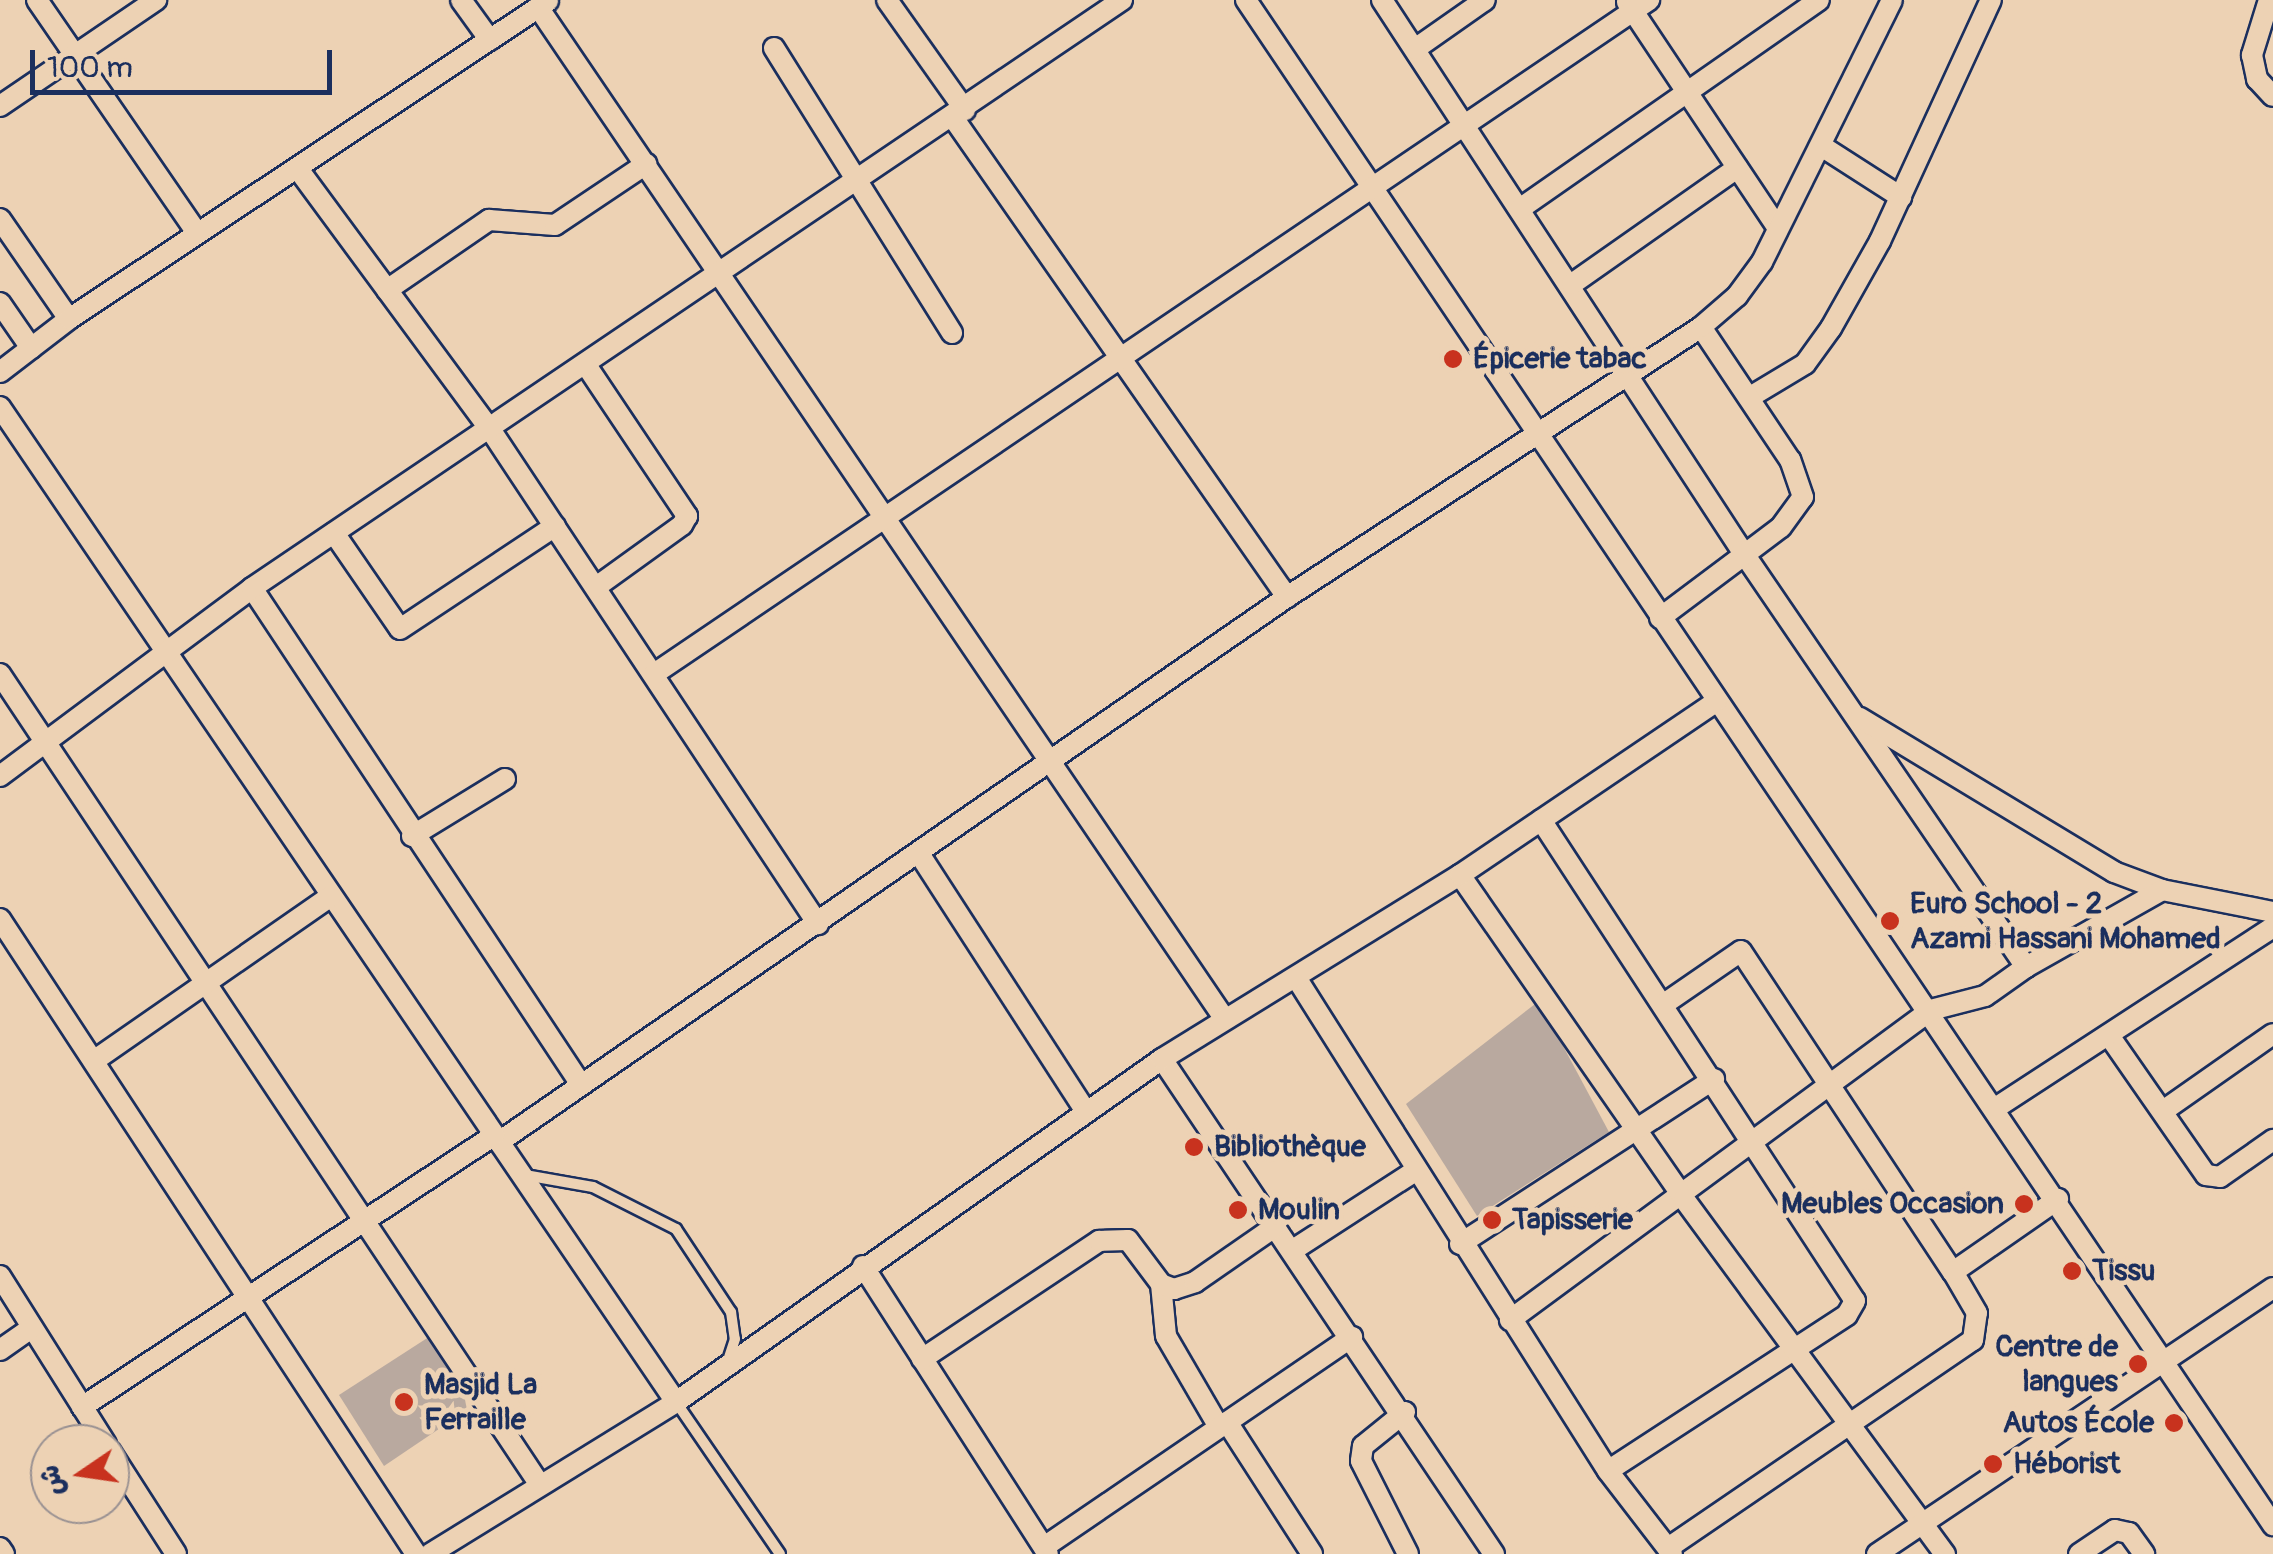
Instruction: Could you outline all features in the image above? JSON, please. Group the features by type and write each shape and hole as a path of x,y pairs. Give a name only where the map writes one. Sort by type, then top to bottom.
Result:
{"street":[{"path":"36,0 197,233"},
{"path":"0,106 156,0"},
{"path":"462,0 490,40"},
{"path":"887,0 1121,358 1287,597"},
{"path":"0,776 252,588 960,114 1122,0"},
{"path":"1246,0 1368,188 1716,702 1998,1107 2273,1524"},
{"path":"1382,0 1632,375 1742,550 2026,967"},
{"path":"1415,50 1485,0"},
{"path":"1521,208 1819,0"},
{"path":"82,1407 365,1215 496,1139 1051,766 1287,597 1538,437 1701,327 1737,296 1778,228 1823,147 1892,0"},
{"path":"1750,397 1806,364 1901,197 1992,0"},
{"path":"2269,0 2252,56 2257,78 2273,96"},
{"path":"0,372 69,319 544,4 646,164 1224,1018"},
{"path":"654,674 1636,4 1778,228"},
{"path":"774,48 952,333"},
{"path":"1823,147 1901,197"},
{"path":"388,290 489,220 555,224 646,164"},
{"path":"1572,284 1737,168"},
{"path":"298,169 490,429 818,924"},
{"path":"0,219 69,319"},
{"path":"0,303 31,348"},
{"path":"1660,618 1742,550 1780,526 1803,497 1790,460 1701,327"},
{"path":"586,365 686,516 682,526 596,586"},
{"path":"0,406 676,1402"},
{"path":"334,533 400,629 555,526"},
{"path":"252,588 412,836 580,1082"},
{"path":"0,674 365,1215 540,1485"},
{"path":"430,1554 676,1402 863,1266 1162,1059 1460,875 1716,702"},
{"path":"1850,711 2058,841 2162,890 2273,912"},
{"path":"412,836 505,779"},
{"path":"1542,820 1854,1296 1852,1310 1608,1471"},
{"path":"920,855 1086,1112"},
{"path":"1460,875 1684,1199 1854,1422 1946,1554"},
{"path":"1510,1320 1684,1199 1931,1010 1985,996 2026,967 2162,890"},
{"path":"95,1060 205,979 331,896"},
{"path":"0,918 416,1554"},
{"path":"1998,1107 2273,927"},
{"path":"1297,979 1460,1244 1608,1471 1670,1551 1973,1340 1977,1313 1738,950 1664,1004"},
{"path":"2163,1111 2273,1034"},
{"path":"2110,1037 2212,1178 2273,1140"},
{"path":"1162,1059 1404,1412 1494,1554"},
{"path":"1460,1244 1714,1079"},
{"path":"1293,1250 1415,1170"},
{"path":"1953,1272 2058,1199"},
{"path":"1161,1284 1184,1288 1276,1226"},
{"path":"922,1359 1099,1241 1128,1240 1161,1284 1166,1336 1312,1554"},
{"path":"863,1266 1046,1551 1352,1337"},
{"path":"0,1276 93,1424"},
{"path":"1877,1554 2273,1288"},
{"path":"0,1350 32,1328"},
{"path":"1404,1412 1360,1454 1408,1554"},
{"path":"130,1482 176,1554"},
{"path":"2079,1554 2123,1530 2144,1554"}],"lane":[{"path":"521,1174 593,1187 676,1229 732,1312 735,1339 726,1366"},
{"path":"676,1402 780,1554"}],"building":[{"path":"1539,1001 1609,1132 1477,1216 1406,1104"},
{"name":"Masjid La Ferraille","path":"435,1333 461,1379 467,1410 384,1466 339,1395"}],"place":[{"name":"Épicerie tabac","path":"1453,359"},
{"name":"Euro School - 2 Azami Hassani Mohamed","path":"1890,921"},
{"name":"Bibliothèque","path":"1194,1147"},
{"name":"Meubles Occasion","path":"2024,1204"},
{"name":"Moulin","path":"1238,1210"},
{"name":"Tapisserie","path":"1492,1220"},
{"name":"Tissu","path":"2072,1271"},
{"name":"Centre de langues","path":"2138,1364"},
{"name":"Masjid La Ferraille","path":"404,1402"},
{"name":"Autos École","path":"2174,1423"},
{"name":"Héborist","path":"1993,1464"}]}
